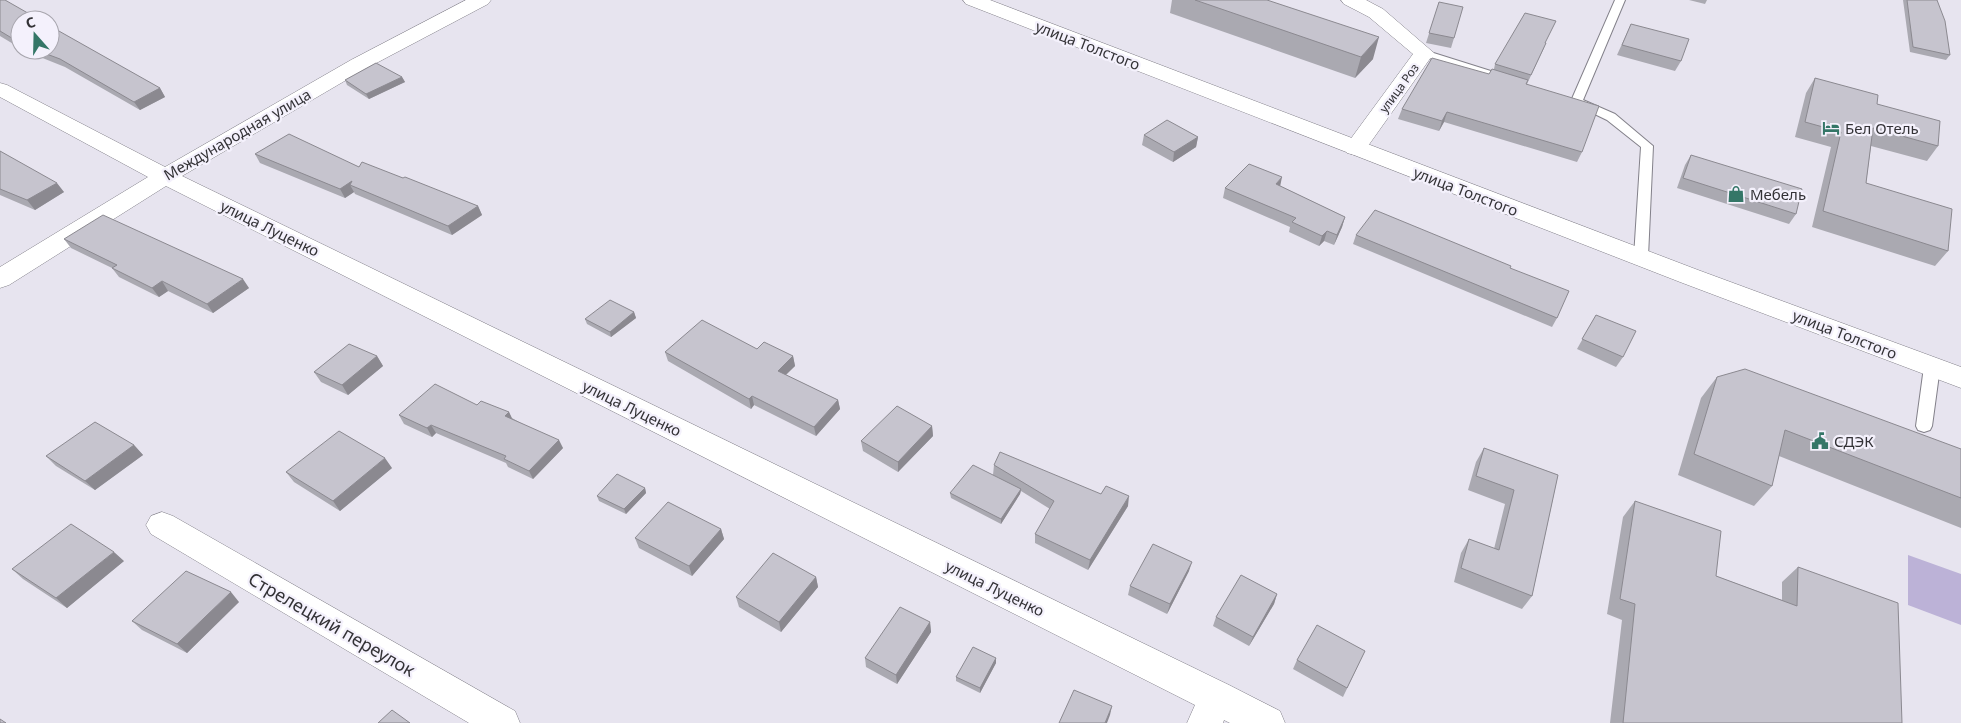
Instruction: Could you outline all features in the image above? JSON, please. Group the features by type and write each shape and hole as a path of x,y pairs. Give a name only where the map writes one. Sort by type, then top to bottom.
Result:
{"street":[{"name":"Международная улица","path":"0,279 164,176 395,43 481,0"},
{"name":"улица Роз","path":"1351,0 1376,13 1424,53 1355,148"},
{"name":"улица Толстого","path":"977,1 1355,148 1961,378"},
{"name":"улица Луценко","path":"0,89 164,176 1211,710 1267,723"},
{"name":"Стрелецкий переулок","path":"162,525 502,723"}],"lane":[{"path":"1620,0 1572,100 1611,117 1647,146 1641,257"},
{"path":"1424,53 1519,83"},
{"path":"1924,426 1932,367"}],"shaded area":[{"path":"1908,555 1961,574 1961,625 1908,605"}],"building":[{"path":"0,0 5,0 22,10 10,10 10,37 0,31"},
{"path":"1195,0 1267,0 1379,37 1361,57"},
{"path":"1907,0 1937,0 1945,21 1950,55 1913,47"},
{"path":"1439,2 1463,7 1454,38 1429,33"},
{"path":"1525,13 1556,21 1531,75 1495,64"},
{"path":"1631,24 1689,39 1681,61 1622,45"},
{"path":"60,32 160,88 134,102 60,59"},
{"path":"1432,58 1489,74 1492,69 1528,80 1526,84 1599,106 1582,152 1447,112 1442,121 1402,109"},
{"path":"376,63 402,77 366,94 345,80"},
{"path":"1815,78 1878,95 1877,104 1940,121 1938,146 1873,128 1866,183 1952,209 1948,251 1823,211 1841,132 1805,122"},
{"path":"1167,120 1198,137 1174,152 1144,135"},
{"path":"289,134 359,167 362,162 478,206 448,226 350,185 352,181 340,189 255,154"},
{"path":"0,151 57,183 27,200 0,189"},
{"path":"1691,155 1802,189 1796,214 1683,178"},
{"path":"1249,164 1282,177 1276,184 1345,217 1337,235 1327,231 1322,236 1292,222 1296,218 1225,188"},
{"path":"1375,210 1511,266 1510,268 1569,291 1557,318 1356,235"},
{"path":"103,215 243,279 207,304 162,281 152,288 112,268 117,265 64,239"},
{"path":"610,300 634,312 610,332 585,319"},
{"path":"1596,315 1636,331 1623,357 1582,339"},
{"path":"702,320 757,349 764,342 793,356 778,371 838,400 814,427 752,396 749,399 665,352"},
{"path":"349,344 377,356 342,385 314,372"},
{"path":"1745,369 1961,449 1961,498 1785,430 1772,486 1694,454 1717,377"},
{"path":"435,384 477,405 481,401 509,412 505,416 559,440 529,471 504,459 506,456 431,425 427,428 399,415"},
{"path":"897,406 932,426 898,462 861,441"},
{"path":"95,422 134,445 85,481 46,456"},
{"path":"339,431 385,458 333,501 286,472"},
{"path":"1484,448 1558,475 1532,596 1461,568 1469,539 1499,550 1514,490 1476,476"},
{"path":"1000,452 1101,494 1106,486 1129,496 1090,560 1035,534 1054,501 994,465"},
{"path":"973,465 1021,489 1001,519 950,493"},
{"path":"617,474 645,488 624,509 597,496"},
{"path":"1635,501 1721,531 1716,576 1797,606 1798,567 1898,603 1902,723 1623,723 1635,604 1620,599"},
{"path":"668,502 721,529 689,566 635,538"},
{"path":"71,524 114,552 56,598 12,569"},
{"path":"1153,544 1192,562 1170,604 1130,586"},
{"path":"773,553 816,577 779,622 736,597"},
{"path":"186,571 231,592 177,644 132,621"},
{"path":"1241,575 1277,594 1253,637 1216,617"},
{"path":"900,607 930,622 896,675 865,658"},
{"path":"1317,625 1365,651 1347,688 1297,660"},
{"path":"973,647 996,658 980,688 956,677"},
{"path":"1074,690 1112,706 1105,723 1059,723"},
{"path":"392,710 410,723 378,723"}],"place":[{"name":"Бел Отель","path":"1831,128"},
{"name":"Мебель","path":"1736,194"},
{"name":"СДЭК","path":"1820,441"}]}
